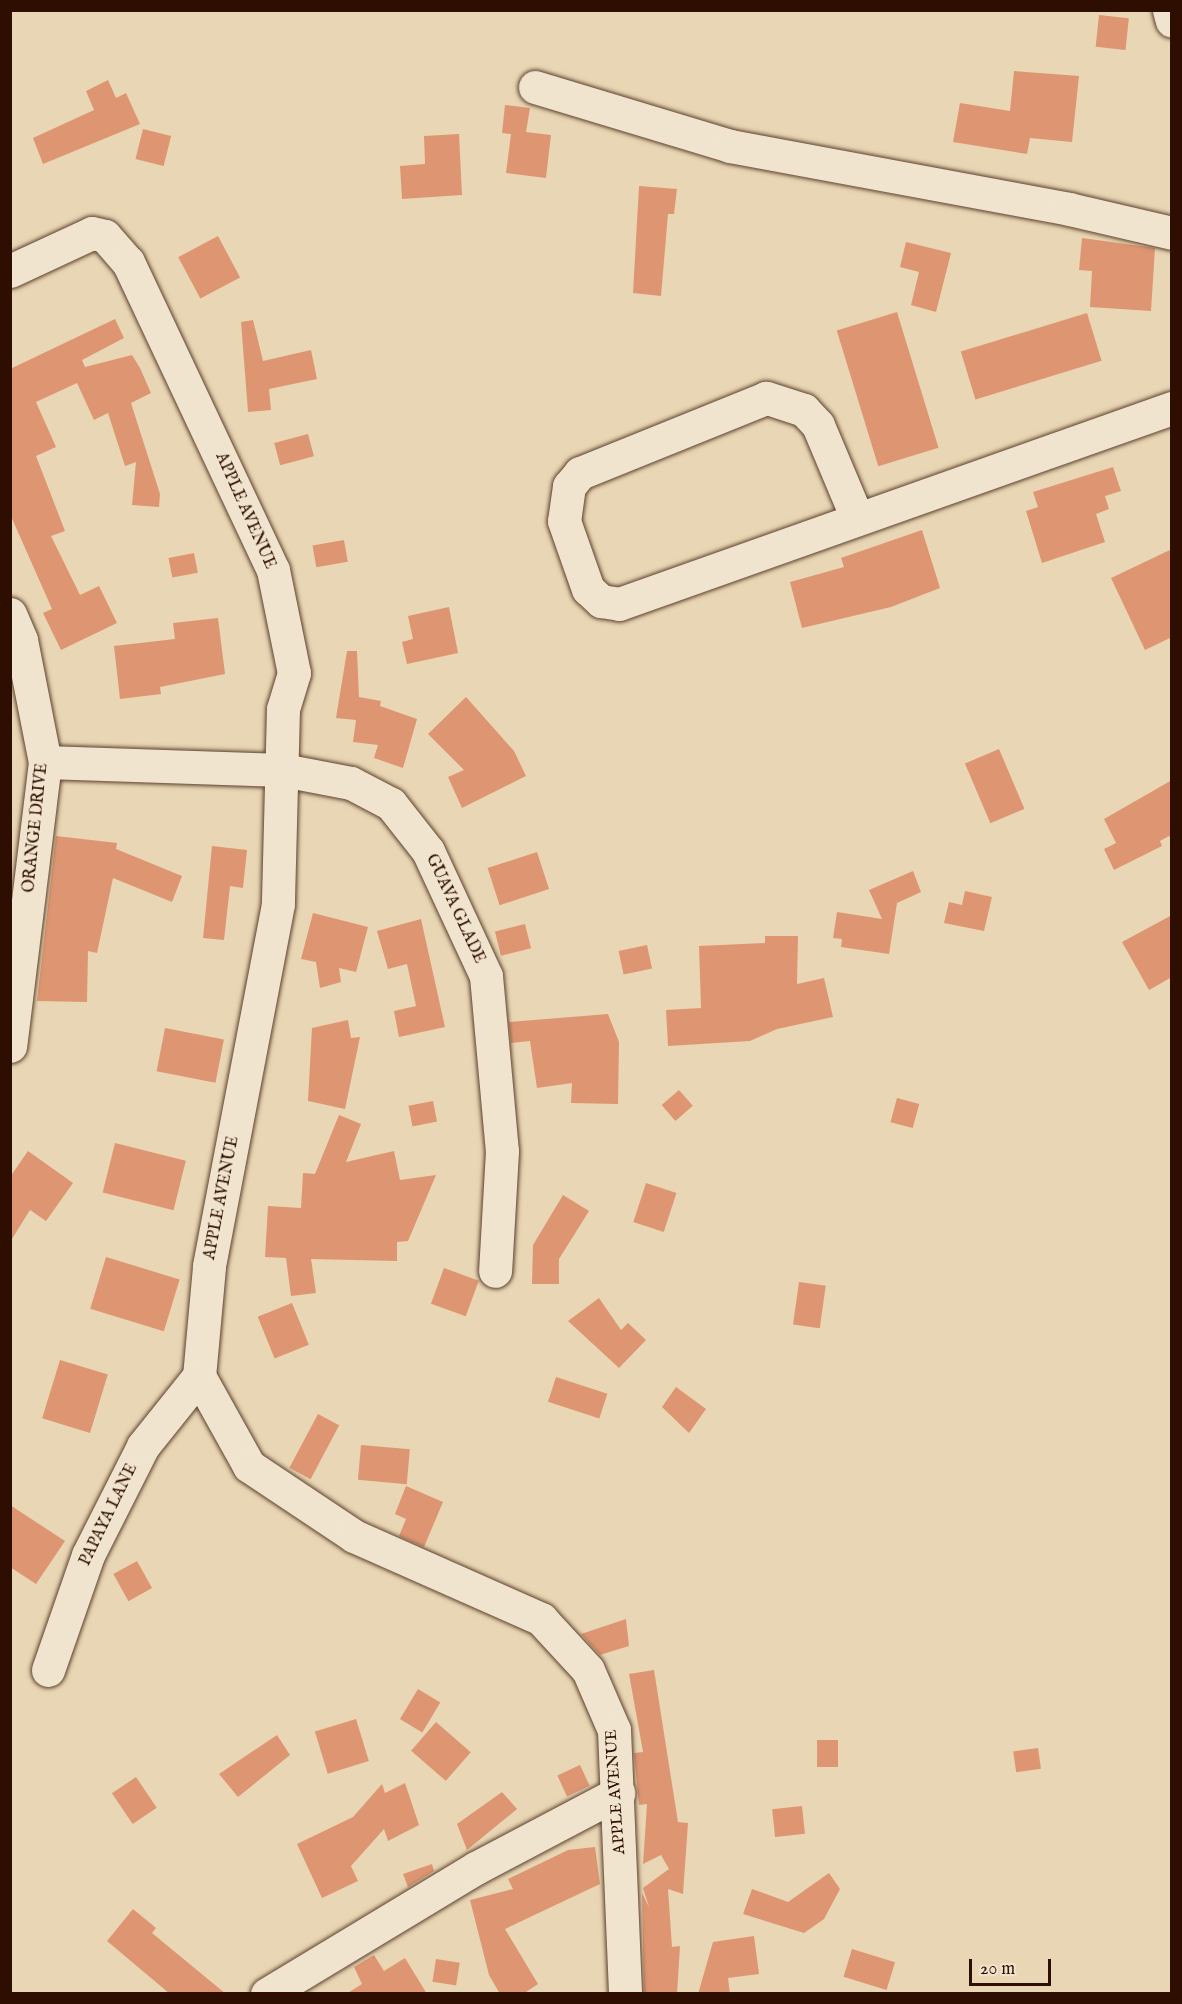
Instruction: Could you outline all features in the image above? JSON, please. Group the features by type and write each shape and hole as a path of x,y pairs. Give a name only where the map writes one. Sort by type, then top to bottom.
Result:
{"street":[{"path":"1169,10 1172,21"},
{"path":"535,87 730,146 1069,209 1172,233"},
{"name":"APPLE AVENUE","path":"10,271 92,233 105,236 128,262 273,570 294,673 283,709 278,904 208,1267 199,1376 249,1466 354,1536 541,1619 588,1671 614,1730 625,1994"},
{"path":"857,518 818,425 804,410 766,398 589,468 569,486 564,521 588,589 601,601 620,604 1172,408"},
{"name":"ORANGE DRIVE","path":"10,614 21,640 45,762 10,1046"},
{"name":"GUAVA GLADE","path":"45,762 283,770 351,783 391,804 428,850 459,913 486,976 496,1059 502,1152 495,1271"},
{"name":"PAPAYA LANE","path":"48,1670 88,1555 138,1456 199,1376"},
{"path":"267,1994 476,1868 618,1793"}],"building":[{"path":"1099,15 1129,18 1125,50 1096,47"},
{"path":"1014,71 1079,76 1072,142 1030,138 1027,154 953,142 960,103 1010,111"},
{"path":"108,80 116,98 126,93 140,124 43,164 33,138 94,110 86,91"},
{"path":"505,105 530,108 526,132 551,135 546,178 506,173 511,134 502,133"},
{"path":"143,129 171,136 164,166 136,159"},
{"path":"459,134 462,195 402,199 400,166 425,164 424,136"},
{"path":"639,186 677,189 674,214 668,214 661,296 633,293"},
{"path":"218,236 240,277 200,299 178,257"},
{"path":"1082,238 1155,248 1151,311 1090,307 1092,271 1079,270"},
{"path":"906,242 951,253 936,312 911,305 919,272 900,267"},
{"path":"897,312 939,448 878,466 837,330"},
{"path":"1087,313 1102,361 975,399 961,352"},
{"path":"115,319 124,338 82,360 85,367 132,355 140,368 151,393 131,403 160,494 159,507 132,505 136,462 125,466 108,413 94,420 77,383 36,402 56,447 36,456 65,531 51,536 80,595 99,586 117,623 61,650 43,613 52,609 10,514 10,369"},
{"path":"253,320 263,361 311,350 317,379 269,389 271,410 248,412 241,322"},
{"path":"308,434 314,456 280,465 274,443"},
{"path":"1113,467 1121,491 1105,496 1109,509 1096,514 1105,542 1042,563 1026,511 1038,507 1033,492"},
{"path":"922,530 940,588 891,607 802,628 790,582 844,567 841,558"},
{"path":"344,540 348,562 316,567 312,546"},
{"path":"1172,549 1172,637 1145,650 1111,578"},
{"path":"194,553 198,573 172,578 168,558"},
{"path":"449,607 458,653 407,664 402,642 413,639 408,616"},
{"path":"218,618 225,674 160,687 161,694 120,699 114,646 175,639 173,623"},
{"path":"347,651 357,651 359,697 381,701 380,706 417,719 403,768 374,758 378,745 353,742 356,720 336,718"},
{"path":"466,697 514,751 526,776 462,808 448,777 464,770 428,734"},
{"path":"999,749 1024,809 990,823 965,763"},
{"path":"1172,780 1172,840 1169,836 1160,841 1162,846 1114,870 1104,849 1116,843 1104,819"},
{"path":"56,836 117,843 116,849 182,876 172,902 113,878 97,953 88,951 87,1002 37,1001"},
{"path":"212,846 247,850 243,888 230,886 224,940 203,938"},
{"path":"537,852 549,889 500,905 488,868"},
{"path":"913,871 921,892 897,903 889,954 841,947 842,939 833,938 837,912 882,919 869,890"},
{"path":"965,891 992,897 984,931 944,923 949,902 962,905"},
{"path":"313,913 368,927 356,972 339,968 341,982 320,988 316,962 301,959"},
{"path":"1172,915 1172,977 1149,990 1122,942"},
{"path":"421,919 445,1027 399,1037 394,1011 416,1006 407,964 388,969 377,931"},
{"path":"525,924 531,948 501,956 495,931"},
{"path":"765,936 798,936 797,984 824,978 833,1017 777,1029 750,1041 668,1046 666,1010 701,1008 699,946 765,943"},
{"path":"647,945 652,968 624,975 619,951"},
{"path":"608,1014 619,1042 618,1104 571,1103 572,1083 537,1088 530,1041 511,1043 509,1022"},
{"path":"348,1020 351,1038 360,1037 345,1109 308,1101 312,1028"},
{"path":"165,1028 224,1039 216,1083 157,1071"},
{"path":"679,1090 693,1106 675,1121 662,1105"},
{"path":"897,1098 919,1104 913,1128 891,1122"},
{"path":"433,1101 437,1122 412,1126 408,1106"},
{"path":"339,1115 361,1124 346,1162 394,1151 400,1180 436,1175 408,1241 397,1242 397,1261 311,1259 316,1293 291,1296 286,1258 265,1257 268,1206 301,1208 303,1173 315,1174"},
{"path":"115,1143 186,1161 173,1210 103,1192"},
{"path":"28,1151 73,1183 46,1221 30,1210 10,1242 10,1177"},
{"path":"646,1183 676,1193 664,1232 633,1222"},
{"path":"563,1195 589,1211 559,1259 559,1284 532,1284 533,1245"},
{"path":"106,1257 180,1280 164,1331 90,1309"},
{"path":"444,1268 479,1281 466,1316 431,1304"},
{"path":"799,1282 826,1286 820,1328 793,1325"},
{"path":"599,1298 621,1330 628,1323 646,1340 619,1368 568,1321"},
{"path":"292,1303 309,1345 275,1359 258,1317"},
{"path":"60,1360 108,1375 90,1433 42,1418"},
{"path":"556,1377 607,1394 599,1418 548,1402"},
{"path":"676,1387 706,1409 689,1433 662,1407"},
{"path":"318,1414 339,1425 311,1479 289,1468"},
{"path":"361,1445 410,1449 407,1484 358,1480"},
{"path":"406,1486 443,1502 424,1547 399,1536 406,1519 395,1514"},
{"path":"10,1505 65,1541 36,1584 10,1567"},
{"path":"137,1561 152,1588 128,1601 113,1574"},
{"path":"626,1619 629,1646 600,1655 581,1634"},
{"path":"654,1670 678,1822 688,1823 683,1894 668,1889 672,1947 680,1946 677,1994 644,1994 642,1893 649,1907 643,1888 669,1869 661,1855 643,1864 647,1804 639,1805 634,1753 643,1752 629,1674"},
{"path":"418,1689 440,1702 422,1732 400,1719"},
{"path":"356,1719 369,1761 328,1774 315,1732"},
{"path":"436,1722 471,1752 446,1781 411,1751"},
{"path":"277,1735 290,1755 238,1797 219,1774"},
{"path":"817,1740 838,1740 838,1767 817,1767"},
{"path":"1038,1748 1041,1769 1016,1772 1013,1751"},
{"path":"580,1765 590,1786 567,1796 557,1776"},
{"path":"136,1777 157,1808 133,1824 112,1793"},
{"path":"405,1783 419,1825 388,1841 384,1829 351,1866 358,1881 322,1898 297,1844 353,1817 382,1784 385,1793"},
{"path":"502,1792 517,1809 467,1850 457,1824"},
{"path":"802,1806 805,1834 775,1837 772,1809"},
{"path":"595,1847 600,1884 505,1929 538,1984 523,1994 500,1994 489,1975 470,1900 513,1889 508,1879 568,1850"},
{"path":"432,1864 434,1871 408,1887 403,1874"},
{"path":"829,1873 840,1889 824,1919 804,1933 743,1914 752,1889 788,1902"},
{"path":"133,1909 156,1928 152,1933 226,1994 170,1994 107,1941"},
{"path":"754,1936 759,1974 728,1978 730,1994 698,1994 713,1942"},
{"path":"852,1949 895,1962 887,1990 844,1977"},
{"path":"374,1955 384,1971 405,1958 427,1994 346,1994 362,1984 354,1967"},
{"path":"436,1959 460,1963 456,1985 432,1982"}]}
